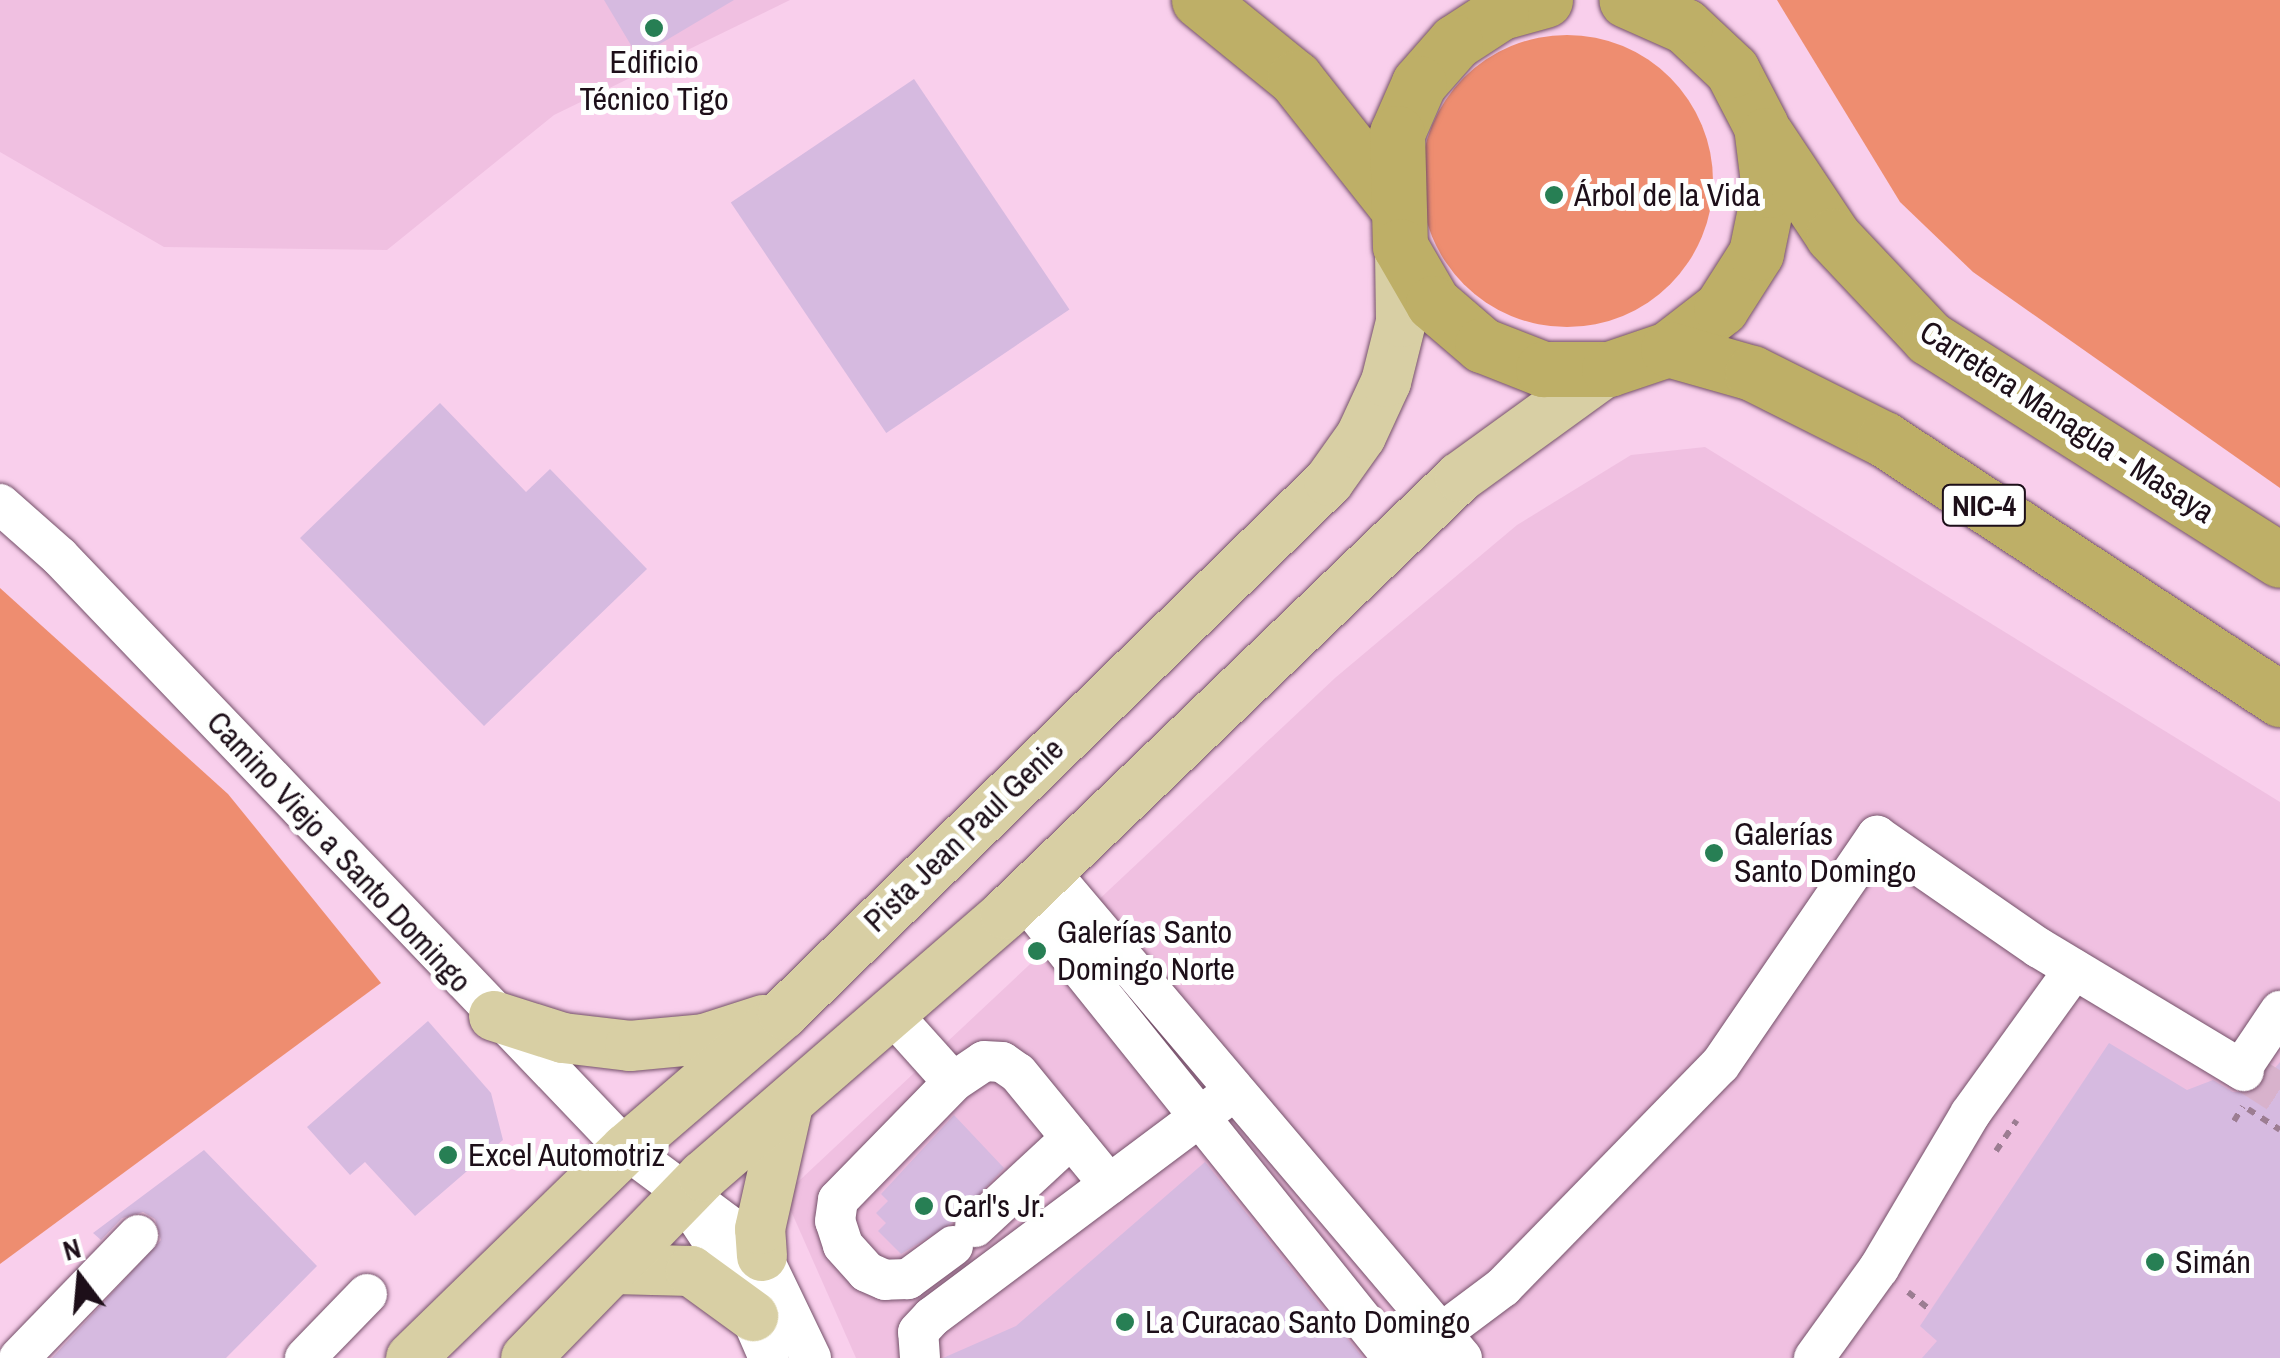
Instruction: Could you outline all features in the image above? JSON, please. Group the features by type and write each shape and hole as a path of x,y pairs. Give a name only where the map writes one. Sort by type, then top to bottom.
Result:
{"highway":[{"path":"1198,0 1295,78 1398,226 1432,303 1482,346 1544,369 1609,370 1668,349 1722,308 1756,253 1769,190 1761,126 1732,70 1685,26 1626,0"},
{"path":"1398,226 1397,133 1419,83 1455,42 1523,6"},
{"name":"Carretera Managua - Masaya","path":"1761,126 1833,236 1929,338 2280,560"},
{"name":"NIC-4","path":"1668,349 1752,373 1884,440 2280,699"}],"main road":[{"name":"Pista Jean Paul Genie","path":"411,1358 626,1149 782,1014 1328,481 1361,436 1386,382 1401,322 1398,226"},
{"path":"526,1358 682,1195 1036,885 1460,477 1609,370"},
{"path":"494,1016 562,1038 630,1046 704,1040 782,1014"},
{"path":"762,1256 760,1229 788,1105"},
{"path":"614,1269 692,1271 761,1337"}],"street":[{"name":"Camino Viejo a Santo Domingo","path":"0,504 59,556 494,1016 626,1149 682,1195 716,1212 762,1256 811,1358"},
{"path":"1036,885 1235,1090 1437,1351 1720,1065 1777,991 1877,836 2239,1086 2280,1011"},
{"path":"1036,885 1200,1116 1392,1358"},
{"path":"1814,1358 1879,1268 1970,1114 2074,970"},
{"path":"892,1014 954,1082"},
{"path":"1072,1138 964,1236 908,1279 884,1280 867,1272 843,1245 835,1221 838,1200 851,1180 954,1082 984,1061 1002,1062 1072,1138 1108,1184"},
{"path":"920,1358 918,1332 932,1317 1235,1090"},
{"name":"Camino Viejo a Santo Domingo","path":"682,1195 761,1337"},
{"path":"19,1358 138,1236"},
{"path":"305,1358 367,1294"}],"path":[{"path":"2234,1121 2239,1086"},
{"path":"2239,1086 2280,1130"},
{"path":"1993,1156 2026,1106"},
{"path":"1906,1289 1916,1272"}],"shaded area":[{"path":"0,0 790,0 554,115 387,250 164,247 0,152"},
{"path":"1777,0 2280,0 2280,488 1973,272 1900,202"},
{"path":"1567,35 1596,37 1623,46 1671,77 1702,125 1711,152 1711,210 1702,237 1671,285 1623,316 1596,325 1567,327 1538,325 1511,316 1463,285 1432,237 1423,210 1421,181 1423,152 1432,125 1463,77 1511,46 1538,37"},
{"name":"Galerías Santo Domingo","path":"1705,447 2280,802 2280,1358 856,1358 784,1195 1335,678 1517,525 1631,455"},
{"path":"0,588 228,794 381,983 0,1264"}],"building":[{"name":"Edificio Técnico Tigo","path":"604,0 734,0 638,57"},
{"path":"914,79 1069,309 886,433 731,203"},
{"path":"440,403 526,492 550,469 647,569 484,726 300,538"},
{"path":"428,1021 491,1093 503,1140 415,1216 365,1162 350,1175 307,1127"},
{"path":"2109,1043 2187,1090 2213,1080 2233,1092 2255,1092 2280,1062 2280,1358 1922,1358 1937,1341 1920,1326"},
{"name":"Carl's Jr.","path":"954,1115 1004,1168 952,1223 901,1254 878,1231 886,1223 876,1213 888,1201 881,1194"},
{"path":"204,1150 317,1266 226,1358 52,1358 161,1240 155,1219 143,1212 122,1218 101,1240 93,1233"},
{"path":"1205,1162 1363,1358 943,1358 1016,1326"}],"tunnel":[{"path":"2244,1071 2280,1094"}],"place":[{"name":"Edificio Técnico Tigo","path":"654,28"},
{"name":"Árbol de la Vida","path":"1554,195"},
{"name":"Galerías Santo Domingo","path":"1714,853"},
{"name":"Galerías Santo Domingo Norte","path":"1037,951"},
{"name":"Excel Automotriz","path":"448,1155"},
{"name":"Carl's Jr.","path":"924,1206"},
{"name":"Simán","path":"2155,1262"},
{"name":"La Curacao Santo Domingo","path":"1125,1322"}]}
